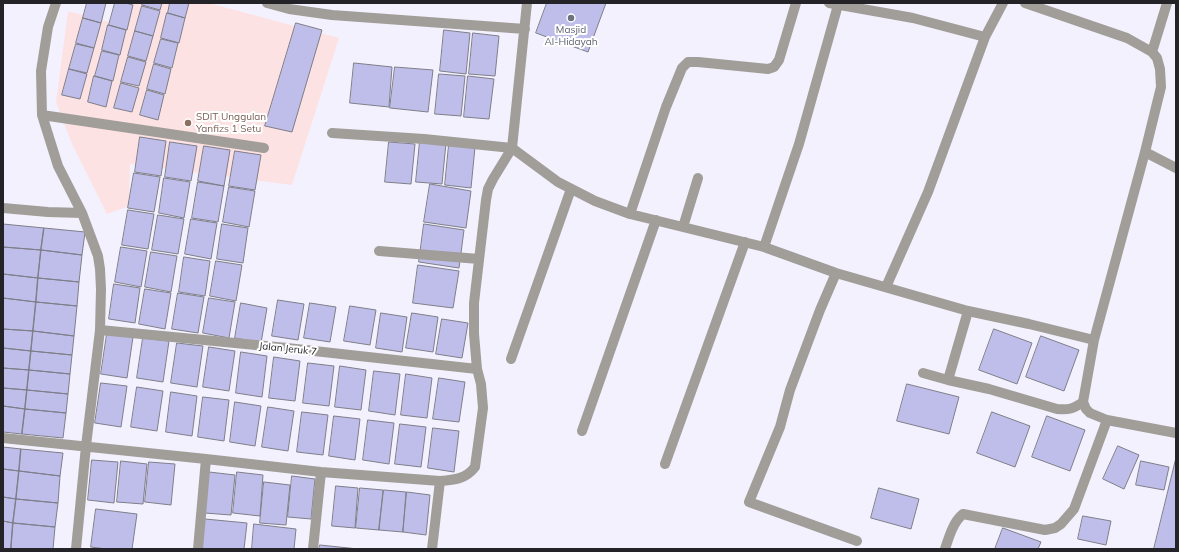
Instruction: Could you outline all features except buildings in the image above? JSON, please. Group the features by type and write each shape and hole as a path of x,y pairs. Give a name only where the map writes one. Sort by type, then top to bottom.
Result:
{"street":[{"path":"56,3 48,28 42,71 42,115 58,166 82,213 98,256 101,290 100,330 86,446 76,549"},
{"path":"267,3 289,9 332,15 525,29"},
{"path":"3,438 320,472 440,481 454,480 470,473 475,467 483,408 481,384 477,369 474,334 474,303 486,200 488,189 493,179 512,148 527,3"},
{"path":"630,214 666,107 682,68 688,62 768,69 774,67 779,60 796,3"},
{"path":"886,287 928,192 985,37 1003,3"},
{"path":"1025,3 1127,38 1152,52 1157,58 1160,69 1161,87 1094,340 1083,402 1086,409 1090,413 1107,420 1176,432"},
{"path":"1152,52 1168,3"},
{"path":"764,247 799,144 834,4 913,18 985,37"},
{"path":"42,115 264,148"},
{"path":"332,133 424,139 512,148 558,182 595,201 630,214 764,247 836,273 968,311 1094,340"},
{"path":"1145,152 1176,168"},
{"path":"683,227 698,178"},
{"path":"511,359 571,188"},
{"path":"3,208 82,213"},
{"path":"582,431 656,220"},
{"path":"665,464 745,242"},
{"path":"379,251 479,259"},
{"path":"836,273 820,310 790,390 780,427 749,502 857,541"},
{"path":"948,380 968,311"},
{"name":"Jalan Jeruk 7","path":"100,330 477,369"},
{"path":"923,374 989,389 1057,408 1075,408 1083,402"},
{"path":"945,549 949,535 958,519 963,514 1045,530 1054,528 1061,524 1074,509 1107,420"},
{"path":"198,549 206,459"},
{"path":"313,549 320,472"},
{"path":"432,549 440,481"}],"shaded area":[{"name":"SDIT Unggulan Yanfizs 1 Setu","path":"127,3 209,3 339,38 292,185 130,164 129,206 107,214 72,144 56,102 68,11 120,25"}],"place":[{"name":"Masjid Al-Hidayah","path":"571,18"},
{"name":"SDIT Unggulan Yanfizs 1 Setu","path":"188,123"}]}
